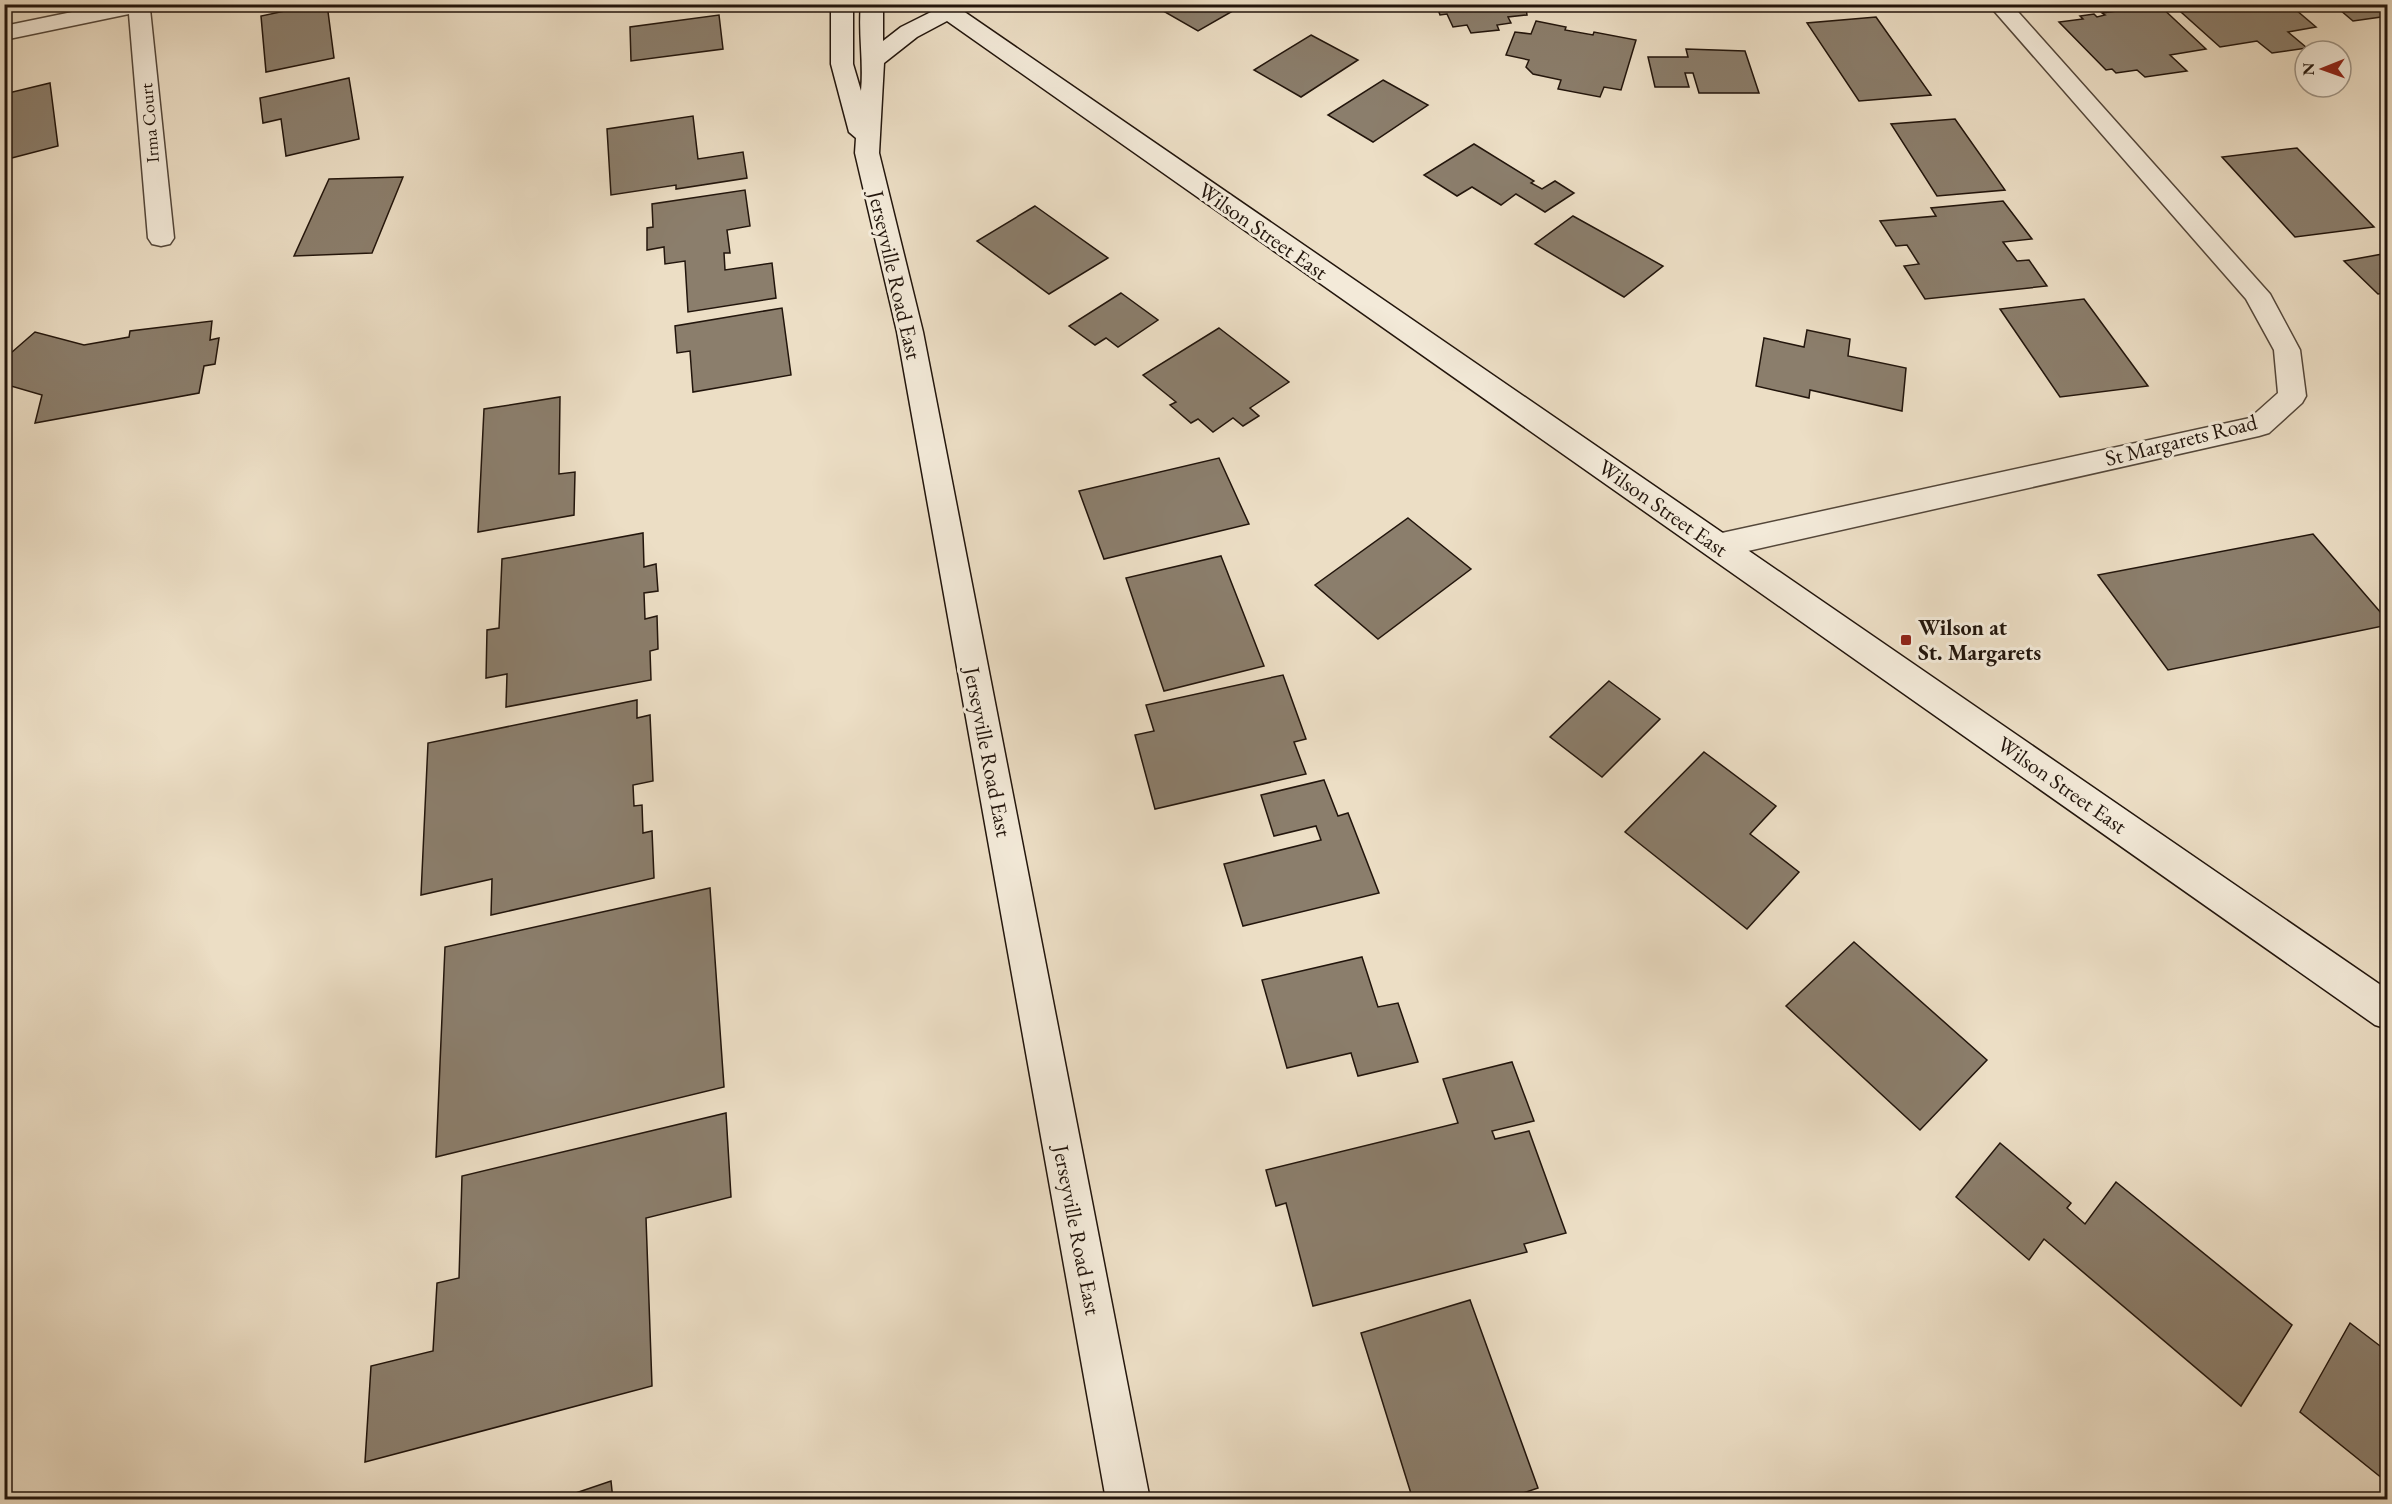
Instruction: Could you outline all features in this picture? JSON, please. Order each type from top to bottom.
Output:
[{"type":"main road","points":[[842,4],[842,64],[867,153]]},
{"type":"main road","name":"Jerseyville Road East","points":[[872,4],[870,22],[874,60],[867,153],[910,332],[1128,1500]]},
{"type":"main road","name":"St Margarets Road","points":[[1717,546],[2259,426],[2292,396],[2287,350],[2257,294],[1999,4]]},
{"type":"main road","points":[[4,33],[142,6]]},
{"type":"main road","name":"Irma Court","points":[[142,6],[161,238]]},
{"type":"main road","points":[[874,60],[895,40],[943,8]]},
{"type":"main road","name":"Wilson Street East","points":[[943,8],[2388,1012]]},
{"type":"building","points":[[327,4],[334,58],[266,72],[261,16]]},
{"type":"building","points":[[1151,4],[1245,4],[1198,31]]},
{"type":"building","points":[[1436,4],[1532,4],[1533,7],[1526,8],[1527,15],[1508,17],[1511,23],[1497,25],[1499,30],[1471,33],[1467,25],[1453,27],[1447,14],[1440,15]]},
{"type":"building","points":[[2158,4],[2206,49],[2170,55],[2187,71],[2145,77],[2137,70],[2116,73],[2112,69],[2106,70],[2059,22],[2083,19],[2080,16],[2094,14],[2097,17],[2105,15],[2102,13],[2117,11],[2110,5]]},
{"type":"building","points":[[2172,4],[2289,4],[2316,27],[2288,32],[2296,39],[2293,39],[2293,50],[2272,53],[2257,41],[2220,47]]},
{"type":"building","points":[[2333,4],[2388,4],[2388,16],[2353,21]]},
{"type":"building","points":[[719,15],[723,49],[631,61],[630,27]]},
{"type":"building","points":[[1876,17],[1931,95],[1859,101],[1807,23]]},
{"type":"building","points":[[1536,21],[1566,27],[1565,30],[1593,35],[1594,32],[1636,40],[1621,90],[1604,87],[1600,97],[1558,89],[1561,80],[1533,74],[1526,67],[1529,60],[1506,55],[1515,32],[1531,34]]},
{"type":"building","points":[[1311,35],[1358,60],[1301,97],[1254,70]]},
{"type":"building","points":[[1686,49],[1745,51],[1759,93],[1699,93],[1693,73],[1685,73],[1689,87],[1655,87],[1648,57],[1688,57]]},
{"type":"building","points":[[349,78],[359,139],[286,156],[281,119],[263,123],[260,98]]},
{"type":"building","points":[[1383,80],[1428,105],[1373,142],[1328,115]]},
{"type":"building","points":[[50,83],[58,146],[4,160],[4,94]]},
{"type":"building","points":[[693,116],[698,159],[743,152],[747,178],[676,189],[676,185],[611,195],[607,129]]},
{"type":"building","points":[[1955,119],[2005,190],[1937,196],[1891,124]]},
{"type":"building","points":[[1474,144],[1534,181],[1531,183],[1542,189],[1555,181],[1574,193],[1545,212],[1516,194],[1501,205],[1472,187],[1457,196],[1424,175]]},
{"type":"building","points":[[2297,148],[2374,227],[2295,237],[2222,157]]},
{"type":"building","points":[[403,177],[372,253],[294,256],[329,179]]},
{"type":"building","points":[[745,190],[750,226],[727,230],[730,253],[724,253],[725,270],[772,263],[776,298],[688,312],[685,261],[665,264],[664,247],[647,250],[647,228],[653,227],[652,204]]},
{"type":"building","points":[[2003,201],[2032,239],[2003,242],[2017,261],[2029,260],[2047,286],[1925,299],[1904,266],[1919,264],[1907,245],[1896,246],[1880,221],[1936,216],[1931,208]]},
{"type":"building","points":[[1035,206],[1108,258],[1049,294],[977,241]]},
{"type":"building","points":[[1573,216],[1663,266],[1624,297],[1535,244]]},
{"type":"building","points":[[2388,253],[2388,296],[2385,293],[2378,294],[2344,261]]},
{"type":"building","points":[[1121,293],[1158,320],[1118,347],[1106,338],[1095,345],[1069,326]]},
{"type":"building","points":[[2084,299],[2148,386],[2060,397],[2000,309]]},
{"type":"building","points":[[782,308],[791,375],[693,392],[690,351],[677,353],[675,326]]},
{"type":"building","points":[[212,321],[210,340],[219,338],[215,364],[204,366],[199,393],[35,423],[42,395],[4,384],[4,359],[35,332],[84,345],[129,337],[130,331]]},
{"type":"building","points":[[1219,328],[1289,382],[1250,408],[1259,416],[1243,426],[1233,418],[1213,432],[1198,419],[1191,423],[1170,405],[1176,402],[1143,375]]},
{"type":"building","points":[[1807,330],[1850,339],[1848,356],[1906,368],[1902,411],[1810,390],[1809,398],[1756,386],[1764,338],[1804,347]]},
{"type":"building","points":[[560,397],[559,474],[575,472],[574,515],[478,532],[484,409]]},
{"type":"building","points":[[1219,458],[1249,524],[1104,559],[1079,491]]},
{"type":"building","points":[[1408,518],[1471,569],[1378,639],[1315,585]]},
{"type":"building","points":[[643,533],[644,567],[656,564],[658,591],[644,593],[645,619],[657,616],[658,649],[650,651],[651,680],[506,707],[507,674],[486,678],[487,630],[499,628],[502,559]]},
{"type":"building","points":[[2313,534],[2388,621],[2388,625],[2168,670],[2098,575]]},
{"type":"building","points":[[1221,556],[1264,666],[1164,691],[1126,578]]},
{"type":"building","points":[[1283,675],[1306,739],[1294,742],[1306,774],[1155,809],[1135,735],[1154,731],[1146,705]]},
{"type":"building","points":[[1609,681],[1660,719],[1602,777],[1550,737]]},
{"type":"building","points":[[637,700],[637,718],[650,715],[653,781],[633,785],[634,806],[642,805],[643,833],[652,831],[654,878],[491,915],[492,879],[421,895],[428,743]]},
{"type":"building","points":[[1704,752],[1776,806],[1750,834],[1799,872],[1747,929],[1625,832]]},
{"type":"building","points":[[1324,780],[1338,816],[1348,813],[1379,893],[1243,926],[1224,864],[1321,840],[1316,826],[1274,836],[1261,795]]},
{"type":"building","points":[[710,888],[724,1087],[436,1157],[445,947]]},
{"type":"building","points":[[1854,942],[1987,1060],[1920,1130],[1786,1006]]},
{"type":"building","points":[[1362,957],[1378,1007],[1398,1003],[1418,1062],[1358,1076],[1351,1053],[1287,1068],[1262,980]]},
{"type":"building","points":[[1512,1062],[1534,1121],[1492,1131],[1495,1139],[1529,1131],[1566,1233],[1524,1244],[1527,1252],[1313,1306],[1286,1203],[1276,1206],[1266,1170],[1458,1123],[1443,1079]]},
{"type":"building","points":[[726,1113],[731,1197],[646,1218],[652,1386],[365,1462],[371,1366],[433,1351],[437,1283],[459,1278],[462,1176]]},
{"type":"building","points":[[2000,1143],[2071,1203],[2067,1208],[2085,1224],[2116,1182],[2292,1325],[2241,1406],[2044,1239],[2029,1260],[1956,1197]]},
{"type":"building","points":[[1470,1300],[1538,1488],[1502,1500],[1413,1500],[1361,1333]]},
{"type":"building","points":[[2350,1323],[2388,1352],[2388,1483],[2300,1412]]},
{"type":"building","points":[[611,1481],[613,1500],[555,1500]]},
{"type":"place","name":"Wilson at St. Margarets","points":[[1906,640]]}]
